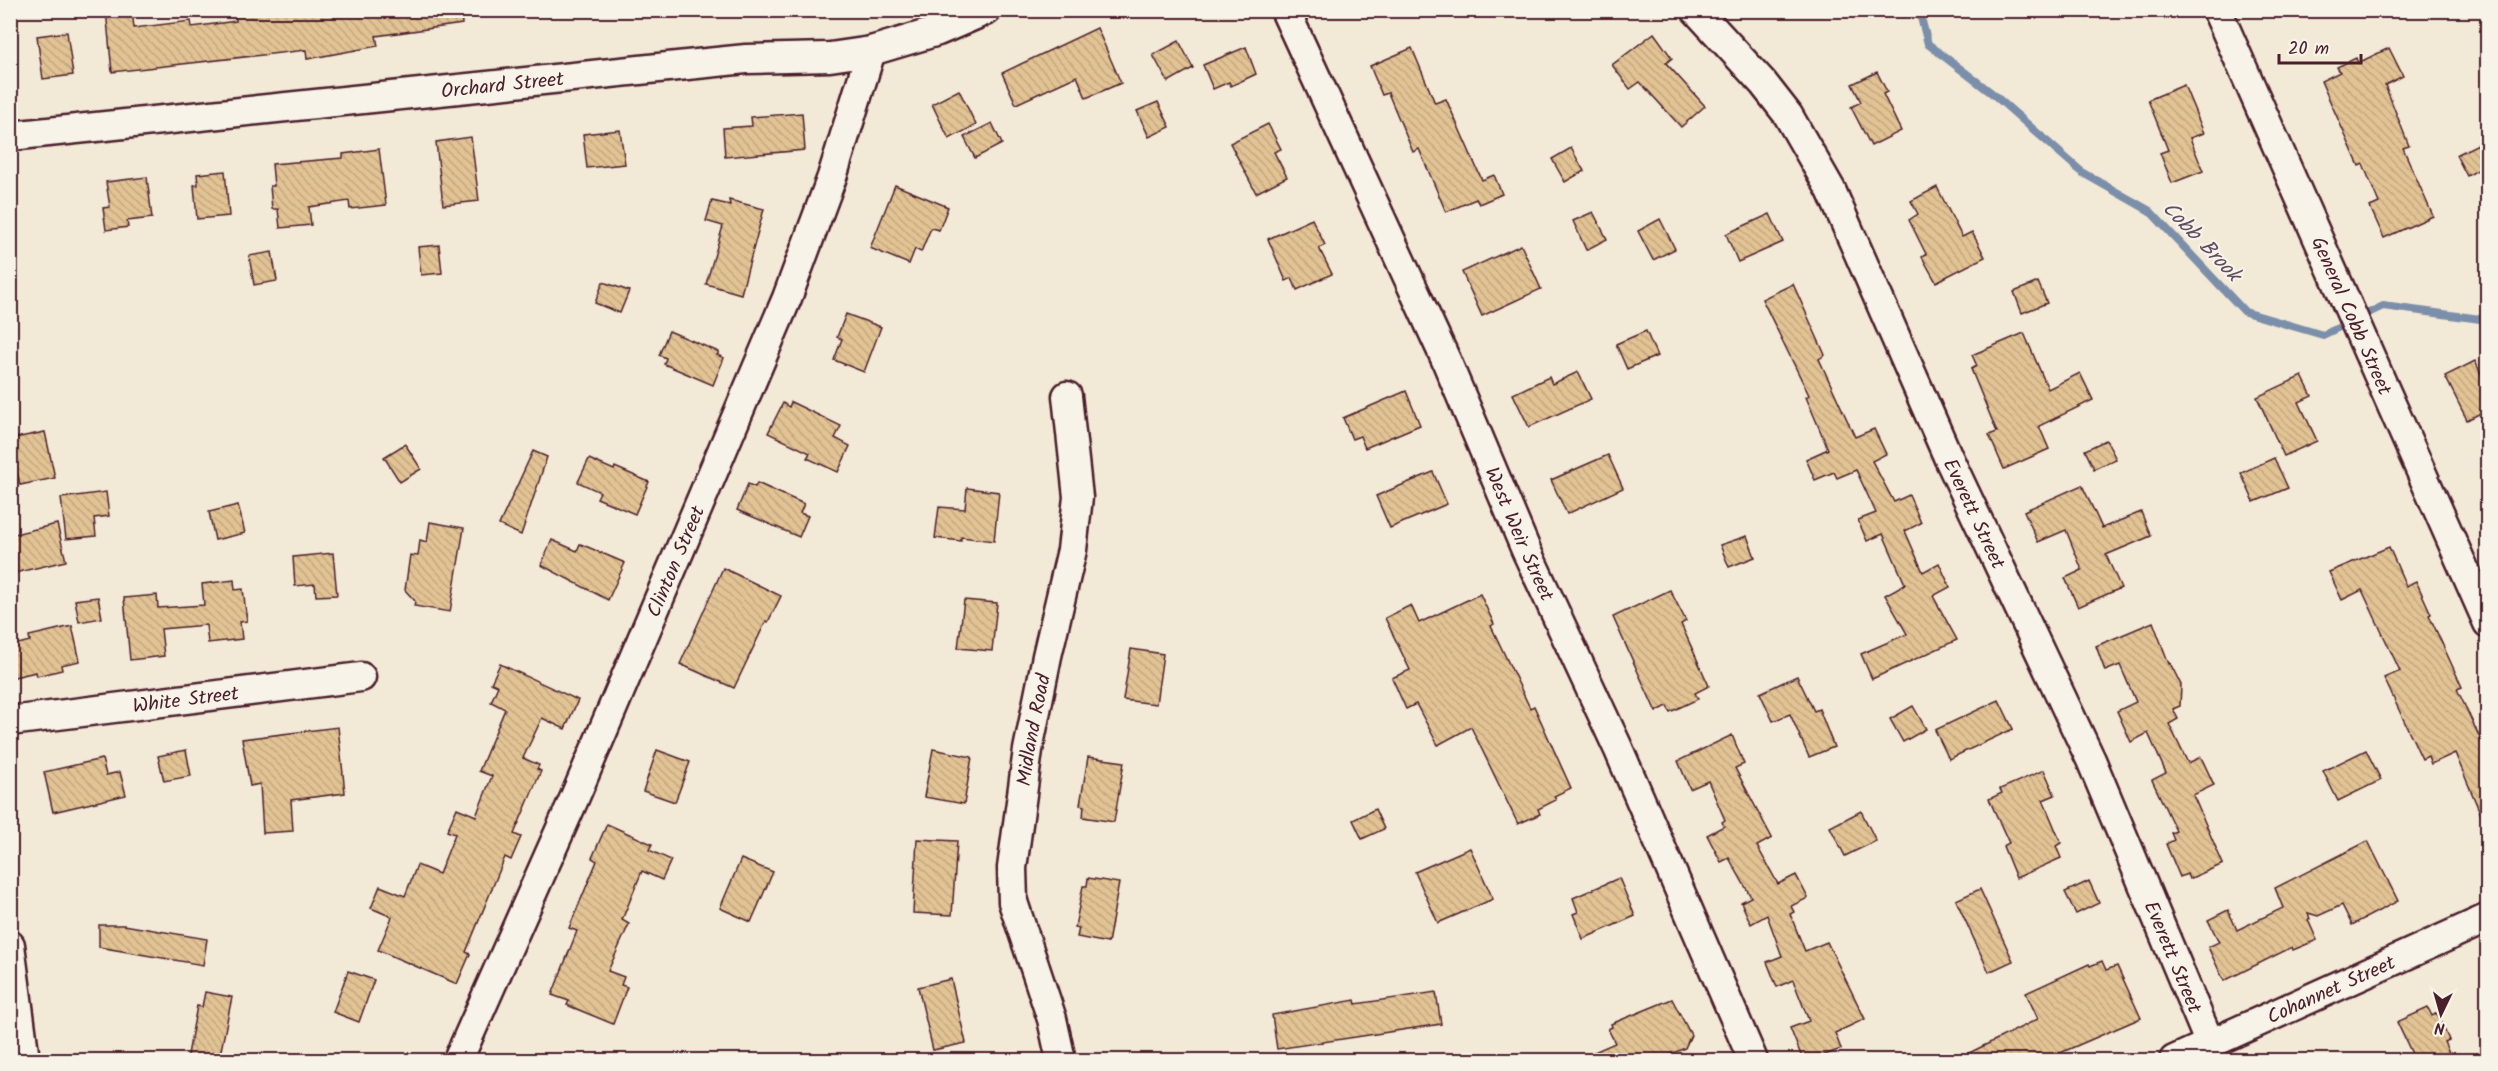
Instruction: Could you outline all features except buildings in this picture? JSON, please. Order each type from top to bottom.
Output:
[{"type":"street","name":"Orchard Street","points":[[10,136],[746,59],[830,57],[871,51],[938,31],[987,10]]},
{"type":"street","name":"West Weir Street","points":[[1285,10],[1446,360],[1526,550],[1618,748],[1753,1060]]},
{"type":"street","name":"Everett Street","points":[[1696,10],[1763,83],[1788,115],[1831,190],[1949,459],[2104,790],[2210,1044]]},
{"type":"street","name":"General Cobb Street","points":[[2217,10],[2487,623]]},
{"type":"street","name":"Clinton Street","points":[[458,1060],[570,808],[787,298],[832,177],[871,51]]},
{"type":"street","name":"Midland Road","points":[[1061,1060],[1052,1019],[1013,903],[1012,868],[1028,750],[1072,550],[1078,497],[1067,396]]},
{"type":"street","name":"White Street","points":[[10,722],[361,677]]},
{"type":"street","name":"Cohannet Street","points":[[2174,1060],[2487,918]]},
{"type":"street","points":[[10,945],[25,1060]]},
{"type":"waterway","name":"Cobb Brook","points":[[1919,10],[1928,44],[1993,94],[2083,173],[2150,211],[2245,312],[2323,335],[2383,306],[2488,320]]}]
